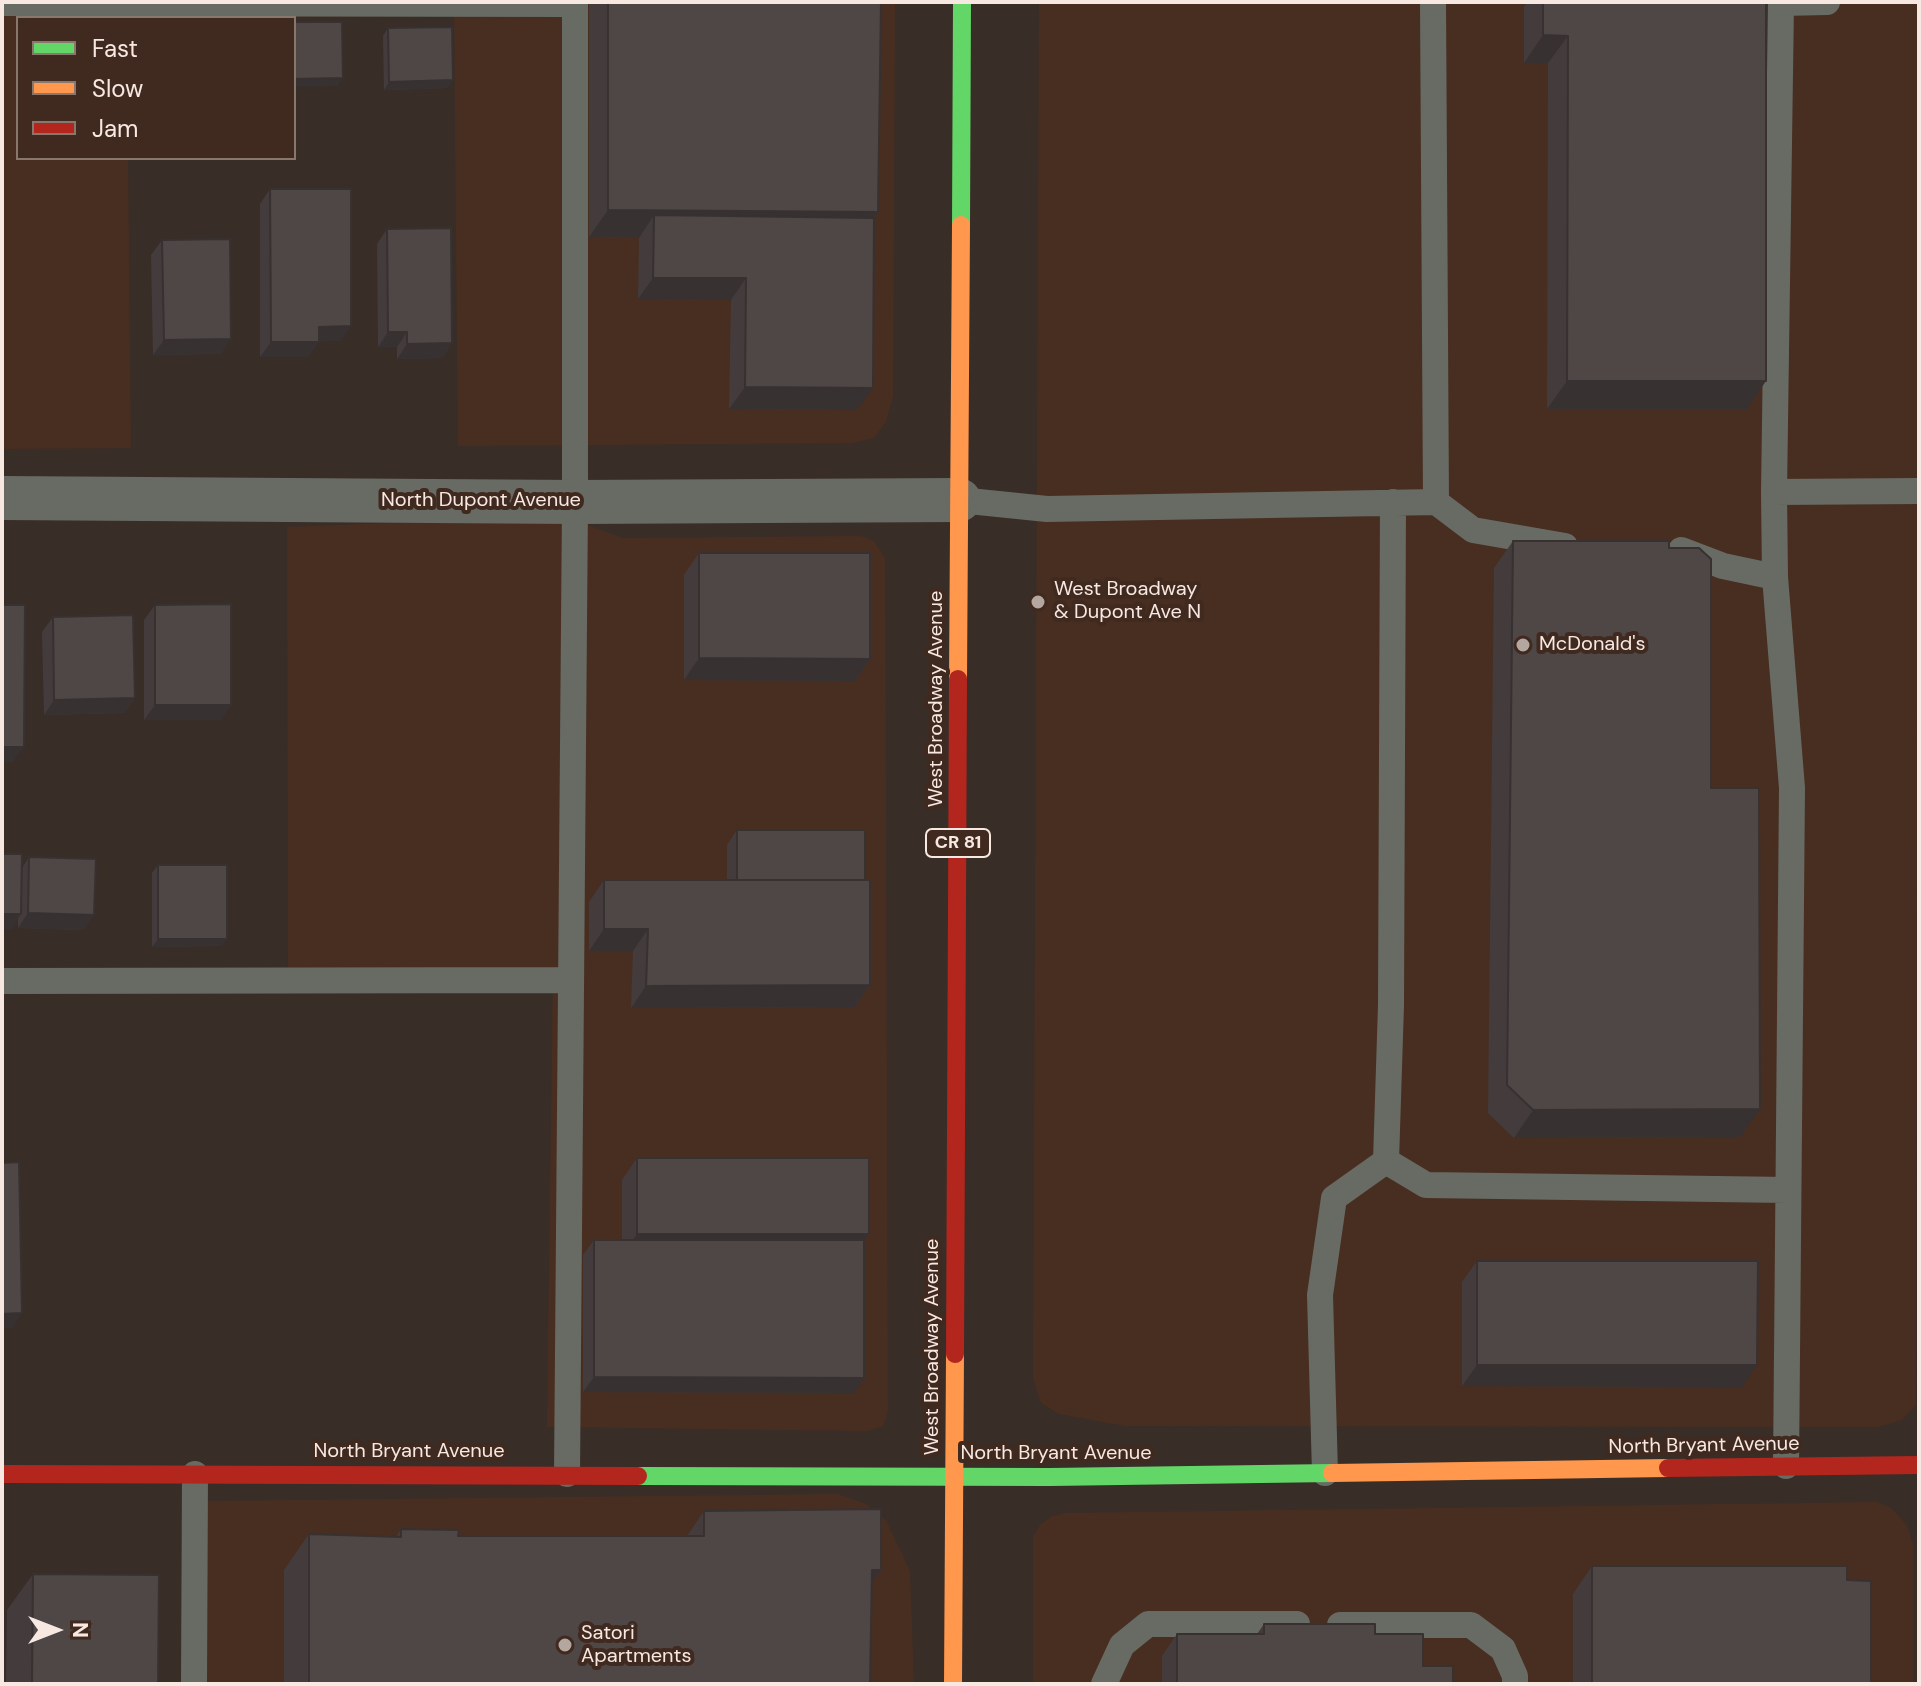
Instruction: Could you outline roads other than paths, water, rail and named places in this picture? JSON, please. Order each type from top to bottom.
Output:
[{"type":"street","name":"West Broadway Avenue","points":[[953,1684],[962,2]]},
{"type":"street","name":"North Dupont Avenue","points":[[2,498],[575,502],[959,500]]},
{"type":"street","name":"North Bryant Avenue","points":[[2,1474],[954,1477],[1919,1465]]},
{"type":"lane","points":[[1433,2],[1436,502]]},
{"type":"lane","points":[[1786,1466],[1792,788],[1775,577],[1774,492],[1781,3],[1827,2]]},
{"type":"lane","points":[[2,3],[575,3],[575,502],[567,1474]]},
{"type":"lane","points":[[1774,492],[1919,491]]},
{"type":"lane","points":[[959,500],[1047,509],[1436,502],[1473,530],[1563,546],[1592,547]]},
{"type":"lane","points":[[1386,1161],[1391,1005],[1393,502]]},
{"type":"lane","points":[[1649,548],[1678,549],[1723,566],[1775,577]]},
{"type":"lane","points":[[2,981],[570,980]]},
{"type":"lane","points":[[1386,1161],[1426,1185],[1788,1190]]},
{"type":"lane","points":[[1325,1473],[1320,1295],[1334,1198],[1386,1161]]},
{"type":"lane","points":[[194,1684],[195,1474]]},
{"type":"lane","points":[[1104,1684],[1122,1645],[1148,1624],[1471,1625],[1503,1649],[1515,1676],[1515,1684]]},
{"type":"place","name":"West Broadway & Dupont Ave N","points":[[1038,602]]},
{"type":"place","name":"McDonald's","points":[[1523,645]]},
{"type":"place","name":"Satori Apartments","points":[[565,1645]]}]
